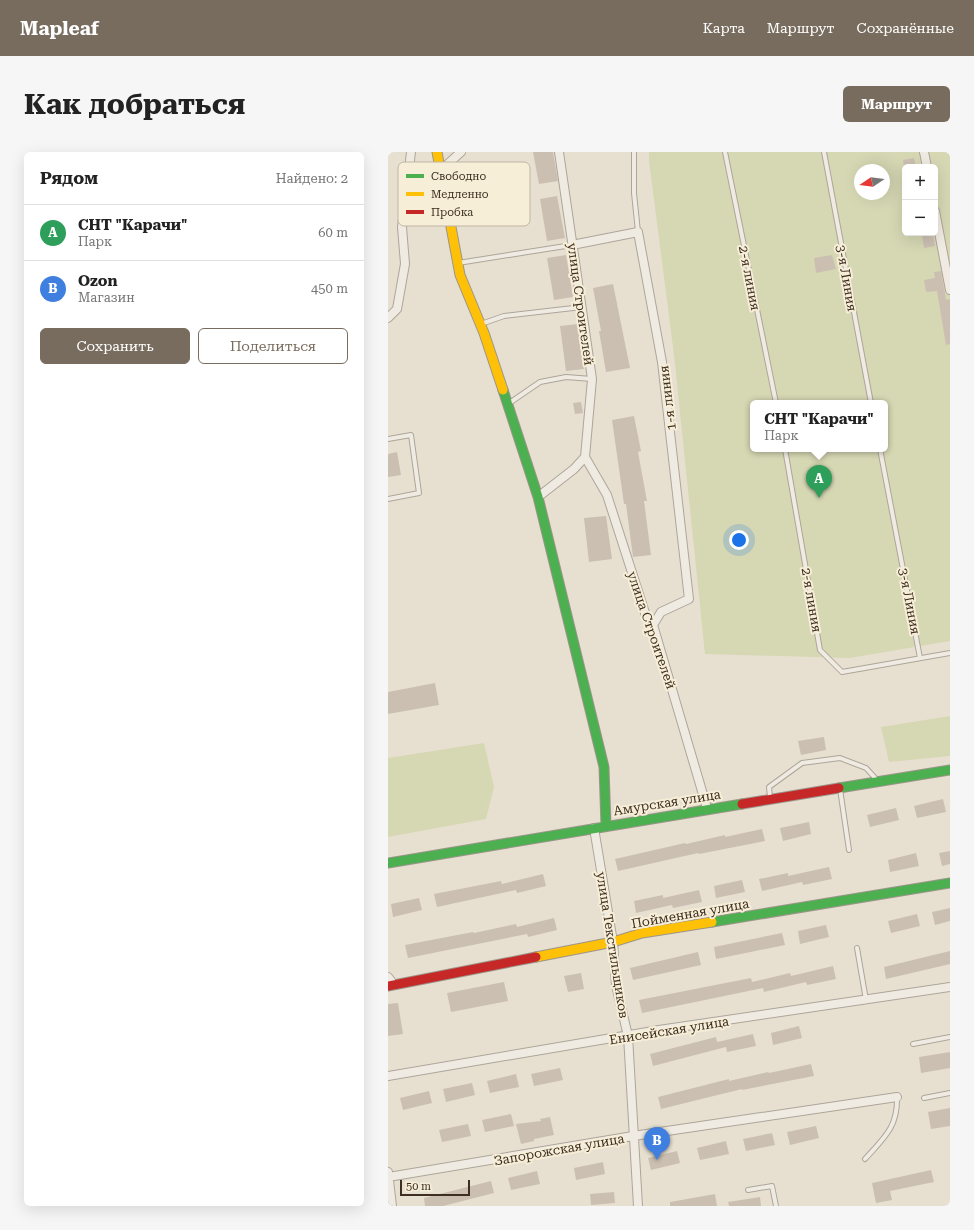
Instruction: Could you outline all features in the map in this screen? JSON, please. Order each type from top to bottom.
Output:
[{"type":"street","points":[[410,162],[411,152]]},
{"type":"street","points":[[437,152],[439,162]]},
{"type":"street","points":[[450,162],[461,152]]},
{"type":"street","name":"улица Строителей","points":[[559,152],[592,379],[585,457],[607,495],[646,616],[653,625],[707,808]]},
{"type":"street","points":[[924,152],[926,164]]},
{"type":"street","points":[[388,318],[397,309],[405,264],[402,226]]},
{"type":"street","points":[[451,226],[460,275],[480,325],[538,497],[604,767],[606,826]]},
{"type":"street","points":[[938,227],[950,290]]},
{"type":"street","points":[[572,245],[638,232]]},
{"type":"street","name":"1-я линия","points":[[638,232],[662,362],[689,599],[661,612],[653,625]]},
{"type":"street","points":[[538,497],[574,469],[585,457]]},
{"type":"street","name":"Амурская улица","points":[[388,863],[707,808],[770,800],[950,770]]},
{"type":"street","name":"улица Текстильщиков","points":[[594,828],[613,942],[616,985],[628,1036],[638,1206]]},
{"type":"street","name":"Пойменная улица","points":[[391,985],[613,942],[642,933],[950,883]]},
{"type":"street","points":[[388,977],[391,985]]},
{"type":"street","name":"Енисейская улица","points":[[388,1076],[658,1030],[950,987]]},
{"type":"street","name":"Запорожская улица","points":[[388,1175],[633,1136],[897,1097]]},
{"type":"street","points":[[388,1175],[392,1206]]},
{"type":"lane","name":"1-я линия","points":[[634,152],[634,193],[638,232]]},
{"type":"lane","name":"2-я линия","points":[[725,152],[775,400]]},
{"type":"lane","name":"3-я Линия","points":[[824,152],[870,400]]},
{"type":"lane","points":[[458,263],[572,245]]},
{"type":"lane","points":[[480,325],[504,316],[582,306]]},
{"type":"lane","points":[[507,405],[540,382],[566,377],[592,379]]},
{"type":"lane","points":[[388,439],[411,435],[419,493],[388,499]]},
{"type":"lane","name":"2-я линия","points":[[786,452],[820,650],[842,672],[920,658]]},
{"type":"lane","name":"3-я Линия","points":[[881,452],[920,658]]},
{"type":"lane","points":[[920,658],[950,654]]},
{"type":"lane","points":[[770,800],[770,787],[802,763],[840,758],[866,768],[878,781]]},
{"type":"lane","points":[[840,788],[849,850]]},
{"type":"lane","points":[[857,948],[866,1000]]},
{"type":"lane","points":[[913,1044],[950,1037]]},
{"type":"lane","points":[[924,1098],[950,1093]]},
{"type":"lane","points":[[865,1159],[890,1131],[898,1112],[897,1097]]},
{"type":"lane","points":[[748,1190],[772,1186],[776,1206]]},
{"type":"green space","points":[[649,152],[950,152],[950,641],[850,658],[705,654],[674,355]]},
{"type":"green space","points":[[950,716],[950,756],[889,762],[881,727]]},
{"type":"green space","points":[[484,743],[494,787],[486,819],[388,837],[388,758]]},
{"type":"building","points":[[533,152],[553,152],[558,181],[539,184]]},
{"type":"building","points":[[914,158],[915,164],[904,164],[903,160]]},
{"type":"building","points":[[557,196],[565,238],[547,241],[540,199]]},
{"type":"building","points":[[922,236],[933,236],[935,246],[924,248]]},
{"type":"building","points":[[566,255],[573,297],[554,300],[547,258]]},
{"type":"building","points":[[832,255],[836,269],[816,273],[814,258]]},
{"type":"building","points":[[941,271],[946,300],[950,299],[950,344],[946,345],[937,291],[926,292],[924,280],[935,278],[934,272]]},
{"type":"building","points":[[613,284],[630,368],[606,372],[599,331],[601,331],[593,288]]},
{"type":"building","points":[[578,324],[584,369],[566,371],[560,326]]},
{"type":"building","points":[[581,402],[583,413],[575,414],[573,403]]},
{"type":"building","points":[[634,416],[641,451],[638,452],[647,501],[644,501],[651,555],[633,557],[612,420]]},
{"type":"building","points":[[397,452],[401,475],[388,477],[388,454]]},
{"type":"building","points":[[606,516],[612,559],[589,562],[584,518]]},
{"type":"building","points":[[435,683],[439,705],[388,714],[388,692]]},
{"type":"building","points":[[824,737],[826,750],[801,755],[798,741]]},
{"type":"building","points":[[943,799],[946,812],[917,818],[914,806]]},
{"type":"building","points":[[896,808],[899,820],[870,827],[867,815]]},
{"type":"building","points":[[809,822],[811,834],[783,841],[780,828]]},
{"type":"building","points":[[762,829],[765,841],[698,853],[618,871],[615,859],[685,843],[725,835],[725,837]]},
{"type":"building","points":[[950,851],[950,864],[942,866],[939,853]]},
{"type":"building","points":[[916,853],[919,866],[890,872],[888,860]]},
{"type":"building","points":[[829,867],[832,879],[803,885],[802,882],[762,891],[759,879],[788,873],[788,876]]},
{"type":"building","points":[[543,874],[546,886],[517,893],[516,890],[437,907],[434,894],[501,881],[502,884]]},
{"type":"building","points":[[742,880],[745,892],[716,898],[714,886]]},
{"type":"building","points":[[699,890],[702,902],[673,908],[672,905],[636,913],[634,901],[663,895],[663,898]]},
{"type":"building","points":[[419,898],[422,910],[393,917],[391,904]]},
{"type":"building","points":[[950,908],[950,921],[935,925],[932,912]]},
{"type":"building","points":[[917,914],[920,926],[891,933],[888,921]]},
{"type":"building","points":[[554,918],[557,930],[528,937],[527,934],[408,958],[405,945],[516,924],[517,927]]},
{"type":"building","points":[[826,925],[829,937],[800,944],[798,931]]},
{"type":"building","points":[[782,933],[785,945],[716,959],[714,947]]},
{"type":"building","points":[[950,951],[950,964],[886,979],[884,967]]},
{"type":"building","points":[[698,952],[701,965],[633,980],[630,968]]},
{"type":"building","points":[[833,966],[836,979],[807,985],[806,982],[764,992],[763,988],[642,1013],[639,1000],[751,978],[752,982],[790,973],[791,976]]},
{"type":"building","points":[[581,973],[584,989],[568,992],[564,976]]},
{"type":"building","points":[[504,982],[508,1001],[451,1012],[447,993]]},
{"type":"building","points":[[398,1003],[403,1034],[388,1036],[388,1004]]},
{"type":"building","points":[[799,1026],[802,1038],[773,1045],[771,1033]]},
{"type":"building","points":[[753,1034],[756,1046],[727,1052],[726,1047],[653,1066],[650,1054],[716,1037],[717,1042]]},
{"type":"building","points":[[950,1052],[950,1068],[921,1073],[919,1057]]},
{"type":"building","points":[[811,1064],[814,1076],[742,1089],[661,1109],[658,1097],[729,1079],[729,1081]]},
{"type":"building","points":[[560,1068],[563,1080],[534,1086],[531,1074]]},
{"type":"building","points":[[516,1074],[519,1087],[490,1093],[487,1081]]},
{"type":"building","points":[[472,1083],[475,1095],[446,1102],[443,1089]]},
{"type":"building","points":[[429,1091],[432,1103],[403,1110],[400,1098]]},
{"type":"building","points":[[950,1108],[950,1126],[931,1129],[928,1112]]},
{"type":"building","points":[[511,1114],[514,1126],[485,1132],[482,1120]]},
{"type":"building","points":[[550,1117],[554,1135],[534,1139],[534,1141],[521,1144],[516,1124],[541,1121],[540,1119]]},
{"type":"building","points":[[468,1124],[471,1136],[442,1142],[439,1130]]},
{"type":"building","points":[[816,1126],[819,1138],[790,1145],[787,1132]]},
{"type":"building","points":[[772,1133],[775,1145],[746,1151],[743,1139]]},
{"type":"building","points":[[726,1141],[729,1154],[700,1160],[697,1148]]},
{"type":"building","points":[[677,1151],[680,1163],[651,1170],[648,1158]]},
{"type":"building","points":[[603,1162],[605,1174],[576,1180],[574,1168]]},
{"type":"building","points":[[931,1170],[934,1182],[890,1191],[892,1200],[876,1203],[872,1183]]},
{"type":"building","points":[[537,1171],[540,1184],[511,1190],[508,1178]]},
{"type":"building","points":[[491,1181],[494,1193],[443,1206],[425,1206],[424,1198]]},
{"type":"building","points":[[614,1192],[615,1203],[591,1205],[590,1194]]},
{"type":"building","points":[[715,1194],[717,1206],[670,1206],[670,1202]]},
{"type":"building","points":[[760,1197],[761,1206],[729,1206],[728,1202]]},
{"type":"traffic: fast","points":[[503,390],[538,497],[604,767],[606,826]]},
{"type":"traffic: fast","points":[[839,788],[950,770]]},
{"type":"traffic: fast","points":[[388,863],[742,804]]},
{"type":"traffic: fast","points":[[712,922],[950,883]]},
{"type":"traffic: slow","points":[[437,152],[439,162]]},
{"type":"traffic: slow","points":[[451,226],[460,275],[484,333],[503,390]]},
{"type":"traffic: slow","points":[[536,957],[613,942],[642,933],[712,922]]},
{"type":"traffic: jam","points":[[742,804],[839,788]]},
{"type":"traffic: jam","points":[[388,986],[536,957]]},
{"type":"place","name":"СНТ \"Карачи\"","points":[[819,498]]},
{"type":"place","name":"Ozon","points":[[657,1160]]}]
